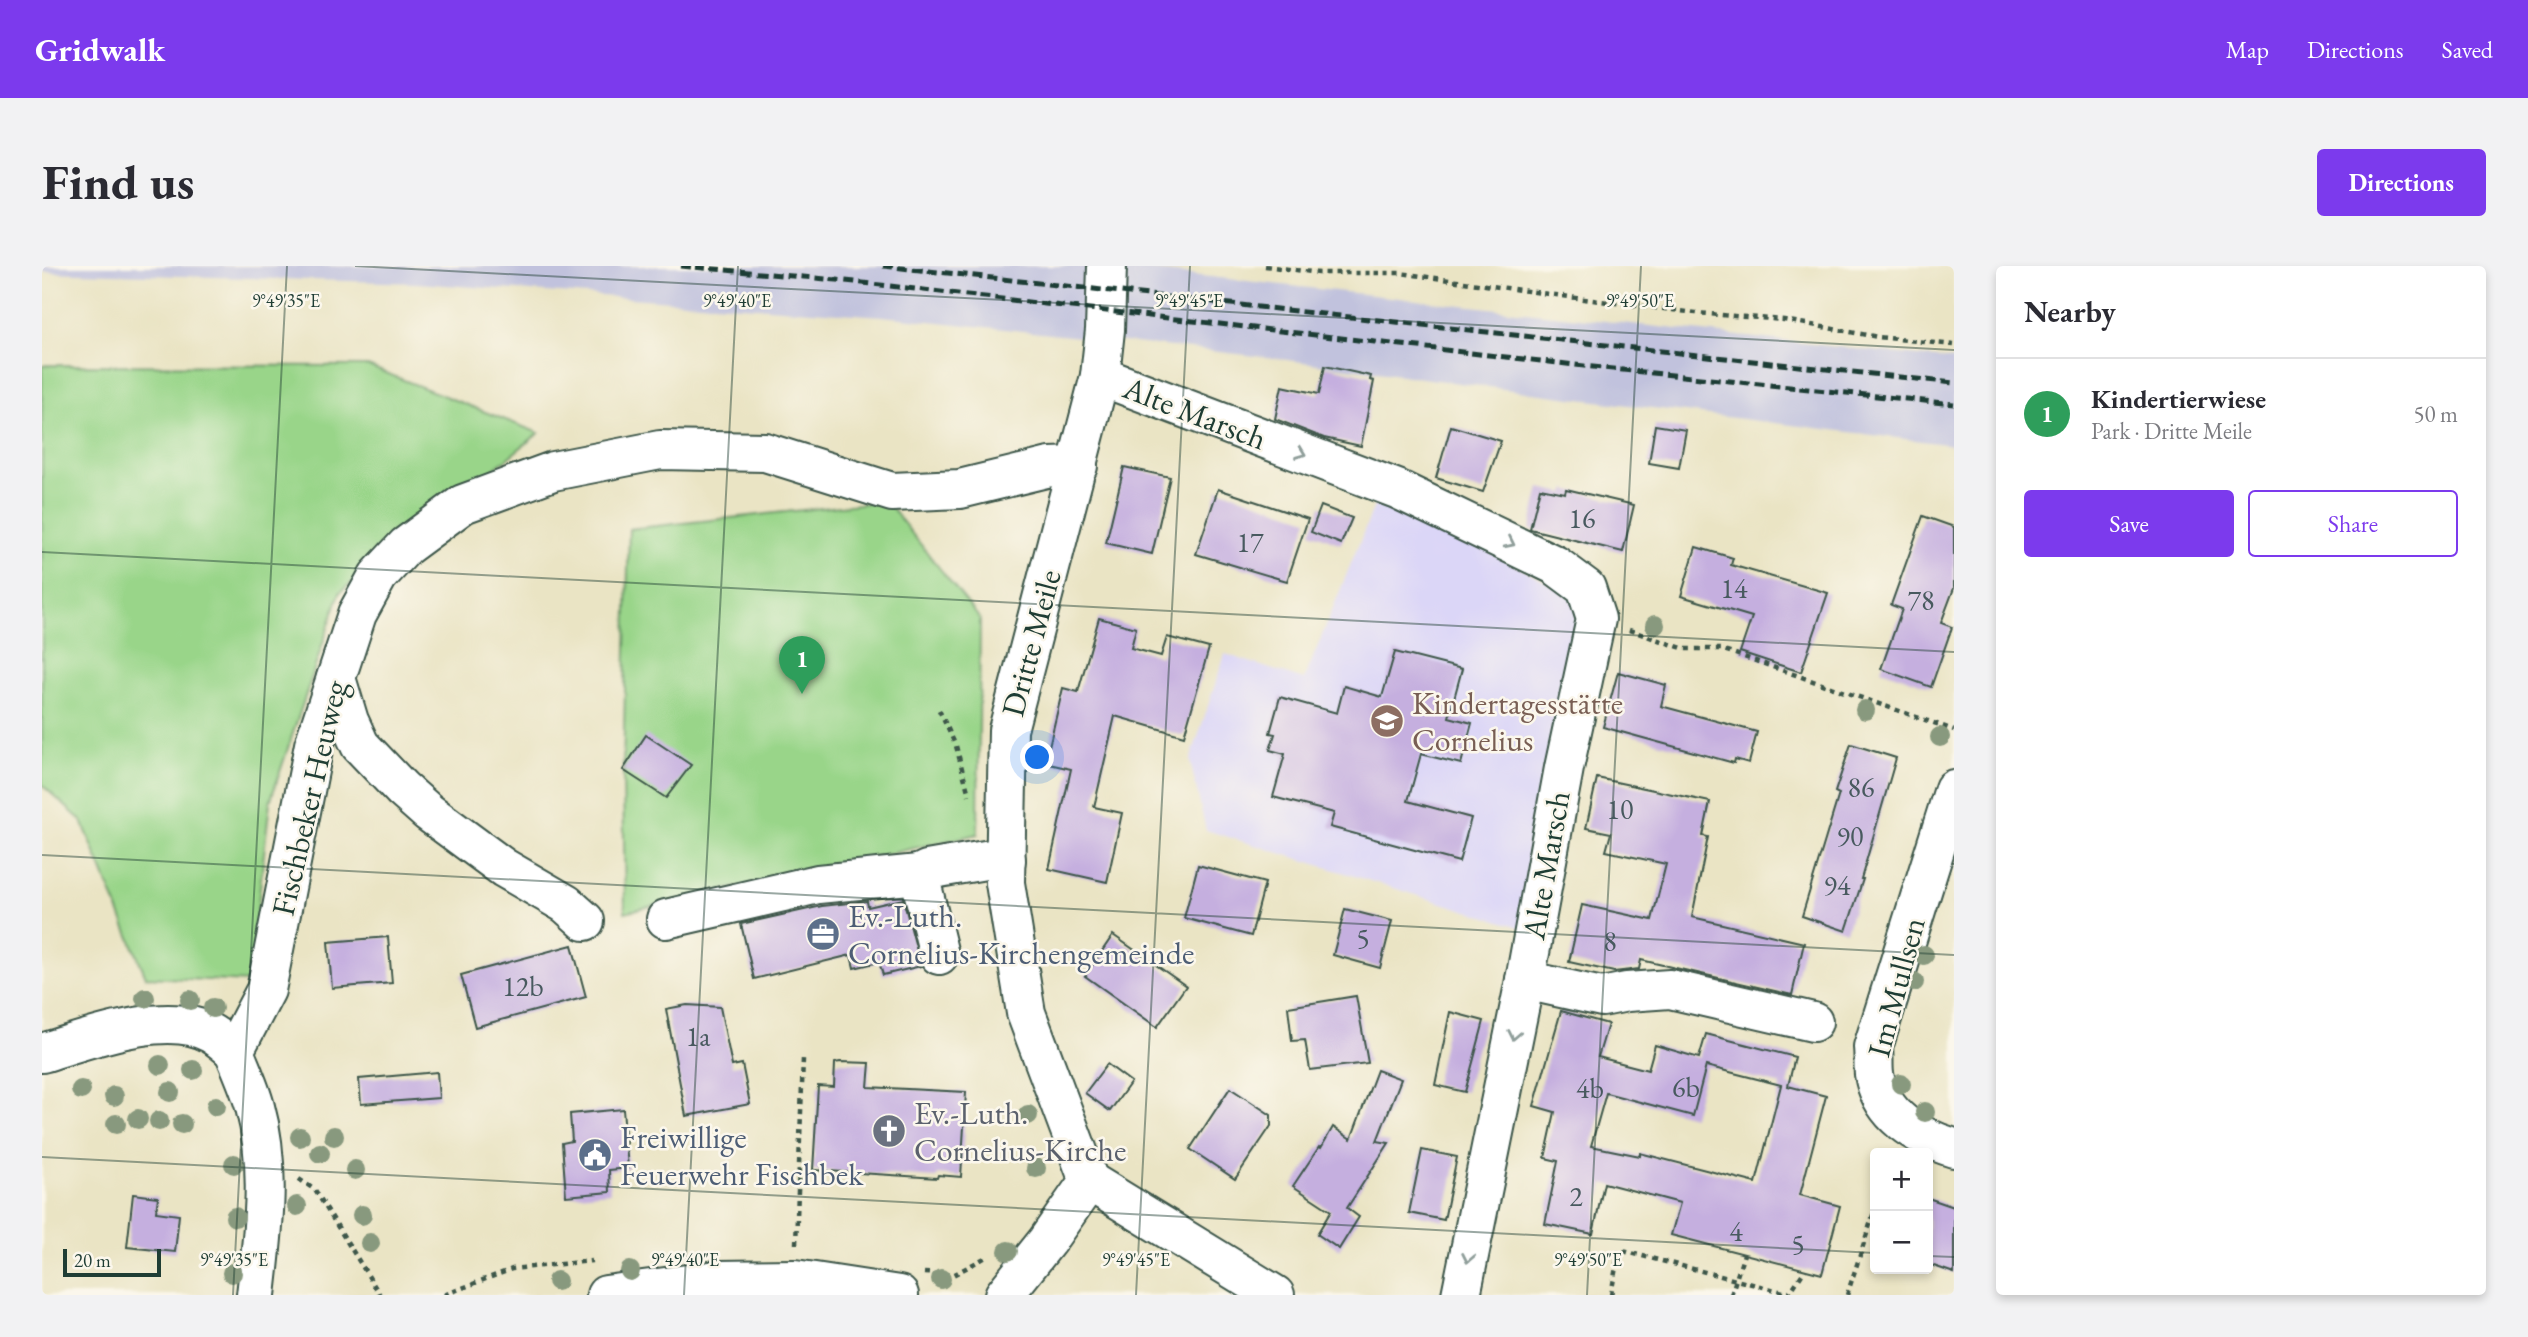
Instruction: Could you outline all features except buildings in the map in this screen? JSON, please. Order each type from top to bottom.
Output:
[{"type":"street","name":"Dritte Meile","points":[[1089,1181],[1026,1013],[1005,883],[1008,730],[1100,376],[1107,266]]},
{"type":"street","name":"Alte Marsch","points":[[1100,376],[1396,489],[1555,565],[1586,587],[1596,619],[1563,768],[1525,980],[1461,1295]]},
{"type":"street","name":"Fischbeker Heuweg","points":[[234,1051],[266,990],[314,745],[357,614],[378,576],[406,546],[463,504],[553,471],[660,450],[765,452],[892,492],[960,489],[1050,467],[1078,466]]},
{"type":"street","points":[[336,678],[349,722],[360,745],[402,789],[428,812],[504,868],[551,895],[585,921]]},
{"type":"street","name":"Im Mullsen","points":[[1954,789],[1874,1047],[1874,1076],[1889,1109],[1907,1128],[1931,1141],[1954,1148]]},
{"type":"street","points":[[666,919],[818,884],[919,874],[927,870],[991,859],[1006,860]]},
{"type":"street","points":[[919,874],[939,956]]},
{"type":"street","points":[[1525,980],[1602,997],[1670,989],[1813,1023]]},
{"type":"street","points":[[42,1053],[121,1030],[173,1023],[211,1033],[234,1051],[255,1107],[264,1155],[265,1220],[256,1295]]},
{"type":"street","points":[[1004,1295],[1047,1241],[1089,1181],[1275,1295]]},
{"type":"street","points":[[606,1295],[717,1280],[795,1279],[899,1295]]},
{"type":"path","points":[[1265,266],[1319,273],[1400,273],[1608,302],[1784,320],[1878,337],[1954,345]]},
{"type":"path","points":[[1596,619],[1685,649],[1721,649],[1954,730]]},
{"type":"path","points":[[795,1279],[803,1059]]},
{"type":"path","points":[[264,1155],[315,1190],[380,1295]]},
{"type":"path","points":[[1847,1295],[1874,1211]]},
{"type":"path","points":[[1611,1295],[1619,1250],[1788,1294],[1805,1270]]},
{"type":"path","points":[[1731,1295],[1744,1254]]},
{"type":"shaded area","points":[[42,266],[1113,266],[1954,360],[1954,445],[1265,357],[882,316],[417,283],[42,272]]},
{"type":"shaded area","name":"Kindertagesstätte Cornelius","points":[[1379,494],[1586,602],[1526,929],[1206,830],[1190,761],[1225,654],[1304,680]]},
{"type":"green space","points":[[42,365],[368,366],[539,433],[340,592],[270,802],[249,982],[146,977],[82,821],[42,785]]},
{"type":"green space","points":[[886,501],[980,619],[978,834],[625,912],[623,770],[629,529]]},
{"type":"railway","points":[[681,266],[837,280],[1584,366],[1954,404]]},
{"type":"railway","points":[[883,266],[1954,383]]},
{"type":"place","name":"Kindertierwiese","points":[[802,694]]},
{"type":"place","name":"Kindertagesstätte Cornelius","points":[[1387,721]]},
{"type":"place","name":"Ev.-Luth. Cornelius-Kirchengemeinde","points":[[823,934]]},
{"type":"place","name":"Ev.-Luth. Cornelius-Kirche","points":[[889,1131]]},
{"type":"place","name":"Freiwillige Feuerwehr Fischbek","points":[[595,1155]]}]
